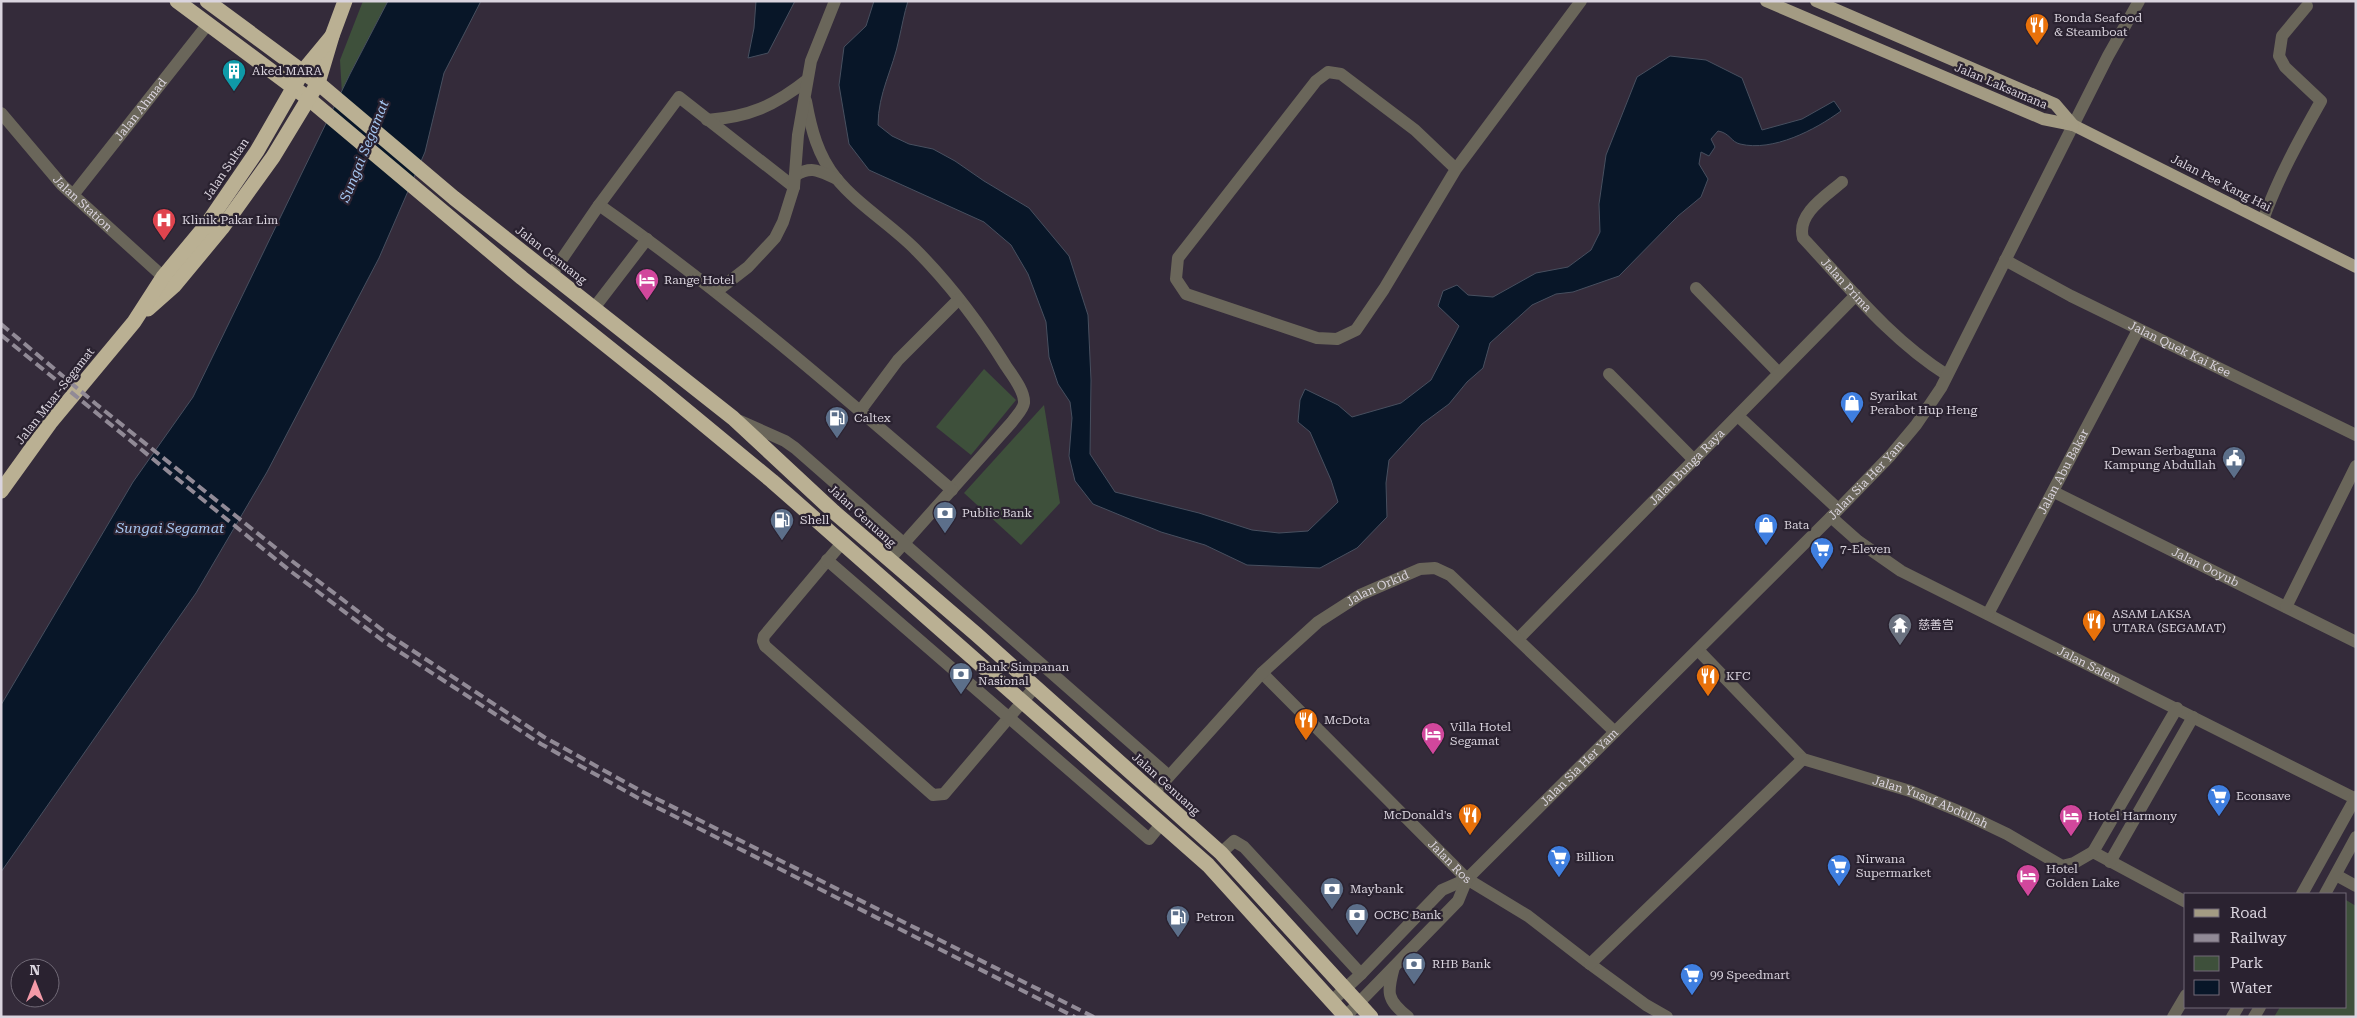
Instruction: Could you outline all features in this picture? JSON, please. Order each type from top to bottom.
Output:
[{"type":"highway","points":[[177,1],[309,99],[522,278],[696,417],[842,543],[1208,865],[1346,1016]]},
{"type":"highway","name":"Jalan Genuang","points":[[207,1],[303,71],[454,198],[733,418],[889,560],[1035,686],[1221,853],[1371,1017]]},
{"type":"highway","name":"Jalan Sultan","points":[[134,322],[168,282],[222,228],[273,157],[318,83],[345,1]]},
{"type":"highway","name":"Jalan Sultan","points":[[168,282],[257,151],[303,71],[332,36]]},
{"type":"highway","name":"Jalan Muar-Segamat","points":[[1,491],[50,423],[134,322]]},
{"type":"highway","points":[[657,386],[664,371],[659,359]]},
{"type":"highway","points":[[696,417],[692,408],[692,404],[696,399],[711,400]]},
{"type":"main road","name":"Jalan Laksamana","points":[[1766,1],[2043,119],[2073,124]]},
{"type":"main road","name":"Jalan Laksamana","points":[[1816,1],[2055,104],[2073,124]]},
{"type":"main road","name":"Jalan Pee Kang Hai","points":[[2073,124],[2356,266]]},
{"type":"street","points":[[717,292],[748,267],[775,238],[790,203],[795,181],[798,135],[806,101],[807,80],[812,61],[835,1]]},
{"type":"street","points":[[1456,169],[1415,130],[1341,74],[1328,72],[1316,80],[1178,258],[1176,279],[1186,294],[1317,338],[1337,339],[1356,330],[1384,289],[1456,169],[1581,1]]},
{"type":"street","name":"Jalan Sia Her Yam","points":[[1332,1001],[1361,974],[1442,890],[1467,879],[1834,513],[1890,456],[1916,426],[1930,406],[1947,375],[2073,124],[2139,1]]},
{"type":"street","points":[[2263,220],[2272,194],[2288,159],[2321,101],[2285,67],[2279,56],[2282,36],[2307,6]]},
{"type":"street","name":"Jalan Ahmad","points":[[73,195],[208,24]]},
{"type":"street","points":[[707,120],[731,118],[758,111],[786,97],[807,80]]},
{"type":"street","points":[[551,274],[599,205],[679,97],[707,120],[795,181]]},
{"type":"street","points":[[806,101],[810,126],[826,164],[837,179],[916,250],[959,299],[1022,392],[1024,402],[1012,422],[889,560]]},
{"type":"street","name":"Jalan Station","points":[[1,113],[62,185],[168,282]]},
{"type":"street","points":[[795,181],[806,169],[837,179]]},
{"type":"street","name":"Jalan Prima","points":[[1842,182],[1809,212],[1803,222],[1801,232],[1803,238],[1887,329],[1920,358],[1947,375]]},
{"type":"street","points":[[599,205],[648,239],[717,292],[952,490]]},
{"type":"street","points":[[594,308],[648,239]]},
{"type":"street","name":"Jalan Quek Kai Kee","points":[[2005,260],[2138,330],[2356,436]]},
{"type":"street","points":[[1696,288],[1779,373]]},
{"type":"street","name":"Jalan Bunga Raya","points":[[1518,639],[1856,295]]},
{"type":"street","points":[[860,411],[898,360],[959,299]]},
{"type":"street","name":"Jalan Abu Bakar","points":[[1988,614],[2138,330]]},
{"type":"street","points":[[1609,374],[1693,459]]},
{"type":"street","name":"Jalan Salem","points":[[1738,416],[1834,513],[1858,541],[1901,571],[2356,798]]},
{"type":"street","points":[[733,418],[785,441],[795,448],[1169,776]]},
{"type":"street","points":[[2286,607],[2356,466]]},
{"type":"street","name":"Jalan Ooyub","points":[[2054,492],[2356,642]]},
{"type":"street","points":[[842,543],[764,636],[763,641],[765,646],[933,795],[944,794],[1035,686]]},
{"type":"street","points":[[827,560],[1149,839],[1162,823]]},
{"type":"street","name":"Jalan Orkid","points":[[1154,793],[1262,673],[1318,622],[1360,595],[1420,569],[1436,568],[1450,575],[1615,732]]},
{"type":"street","name":"Jalan Yusuf Abdullah","points":[[1698,650],[1803,759],[1910,791],[2007,834],[2062,866],[2074,863],[2093,852]]},
{"type":"street","name":"Jalan Ros","points":[[1262,673],[1467,879],[1528,916],[1646,1005],[1667,1017]]},
{"type":"street","points":[[2177,708],[2093,852],[2184,901]]},
{"type":"street","points":[[2110,862],[2193,717]]},
{"type":"street","points":[[1590,964],[1803,759]]},
{"type":"street","points":[[2303,893],[2356,798]]},
{"type":"street","points":[[2326,893],[2356,837]]},
{"type":"street","points":[[1221,853],[1234,841],[1244,847],[1361,974]]},
{"type":"street","points":[[2336,876],[2356,886]]},
{"type":"street","name":"Jalan Sia Her Yam","points":[[1346,1016],[1458,901],[1467,879]]},
{"type":"street","points":[[1395,965],[1389,987],[1390,999],[1396,1008],[1408,1017]]},
{"type":"street","points":[[2172,1017],[2184,998]]},
{"type":"green space","points":[[363,1],[388,1],[350,74],[342,94],[340,60]]},
{"type":"green space","points":[[984,369],[1016,400],[971,455],[936,427]]},
{"type":"green space","points":[[1044,405],[1060,503],[1021,545],[964,493]]},
{"type":"green space","points":[[2347,901],[2356,906],[2356,1017],[2274,1017],[2279,1008],[2347,1008]]},
{"type":"water","name":"Sungai Segamat","points":[[388,1],[481,1],[444,73],[425,152],[379,258],[267,472],[196,593],[1,872],[1,705],[133,482],[193,397],[350,74]]},
{"type":"water","points":[[756,1],[795,1],[768,53],[748,58],[754,28]]},
{"type":"water","points":[[874,1],[908,1],[896,50],[880,102],[878,125],[892,136],[909,144],[933,149],[955,161],[1029,208],[1069,256],[1088,315],[1091,380],[1090,454],[1115,492],[1199,513],[1252,530],[1279,533],[1308,531],[1338,502],[1331,480],[1310,432],[1298,422],[1300,400],[1305,389],[1338,405],[1352,417],[1401,403],[1431,380],[1459,326],[1438,306],[1443,291],[1457,285],[1468,295],[1493,297],[1536,273],[1568,267],[1591,250],[1600,232],[1599,204],[1606,155],[1637,77],[1670,56],[1706,60],[1742,78],[1762,130],[1802,119],[1834,101],[1841,111],[1793,138],[1766,145],[1740,144],[1718,131],[1711,139],[1715,147],[1709,156],[1701,152],[1699,164],[1708,179],[1701,197],[1678,216],[1619,276],[1573,292],[1556,294],[1532,305],[1490,343],[1483,368],[1467,382],[1449,404],[1422,424],[1389,460],[1386,483],[1387,517],[1357,548],[1320,568],[1247,565],[1205,545],[1161,532],[1093,504],[1075,481],[1069,456],[1072,418],[1070,402],[1058,384],[1049,357],[1046,322],[1028,274],[1011,245],[984,222],[869,170],[849,144],[839,85],[844,47],[866,26]]},
{"type":"railway","points":[[1,324],[96,404],[292,561],[389,635],[544,737],[641,791],[1094,1017]]},
{"type":"railway","points":[[1,335],[289,570],[386,643],[541,744],[638,798],[1075,1017]]},
{"type":"place","name":"Bonda Seafood & Steamboat","points":[[2037,46]]},
{"type":"place","name":"Aked MARA","points":[[234,92]]},
{"type":"place","name":"Klinik Pakar Lim","points":[[164,241]]},
{"type":"place","name":"Range Hotel","points":[[647,301]]},
{"type":"place","name":"Syarikat Perabot Hup Heng","points":[[1852,424]]},
{"type":"place","name":"Caltex","points":[[837,439]]},
{"type":"place","name":"Dewan Serbaguna Kampung Abdullah","points":[[2234,479]]},
{"type":"place","name":"Public Bank","points":[[945,534]]},
{"type":"place","name":"Shell","points":[[782,541]]},
{"type":"place","name":"Bata","points":[[1766,546]]},
{"type":"place","name":"7-Eleven","points":[[1822,570]]},
{"type":"place","name":"ASAM LAKSA UTARA (SEGAMAT)","points":[[2094,642]]},
{"type":"place","name":"慈善宫","points":[[1900,646]]},
{"type":"place","name":"Bank Simpanan Nasional","points":[[961,695]]},
{"type":"place","name":"KFC","points":[[1708,697]]},
{"type":"place","name":"McDota","points":[[1306,741]]},
{"type":"place","name":"Villa Hotel Segamat","points":[[1433,755]]},
{"type":"place","name":"Econsave","points":[[2219,817]]},
{"type":"place","name":"McDonald's","points":[[1470,836]]},
{"type":"place","name":"Hotel Harmony","points":[[2071,837]]},
{"type":"place","name":"Billion","points":[[1559,878]]},
{"type":"place","name":"Nirwana Supermarket","points":[[1839,887]]},
{"type":"place","name":"Hotel Golden Lake","points":[[2028,897]]},
{"type":"place","name":"Maybank","points":[[1332,910]]},
{"type":"place","name":"OCBC Bank","points":[[1357,936]]},
{"type":"place","name":"Petron","points":[[1178,938]]},
{"type":"place","name":"RHB Bank","points":[[1414,985]]},
{"type":"place","name":"99 Speedmart","points":[[1692,996]]}]
